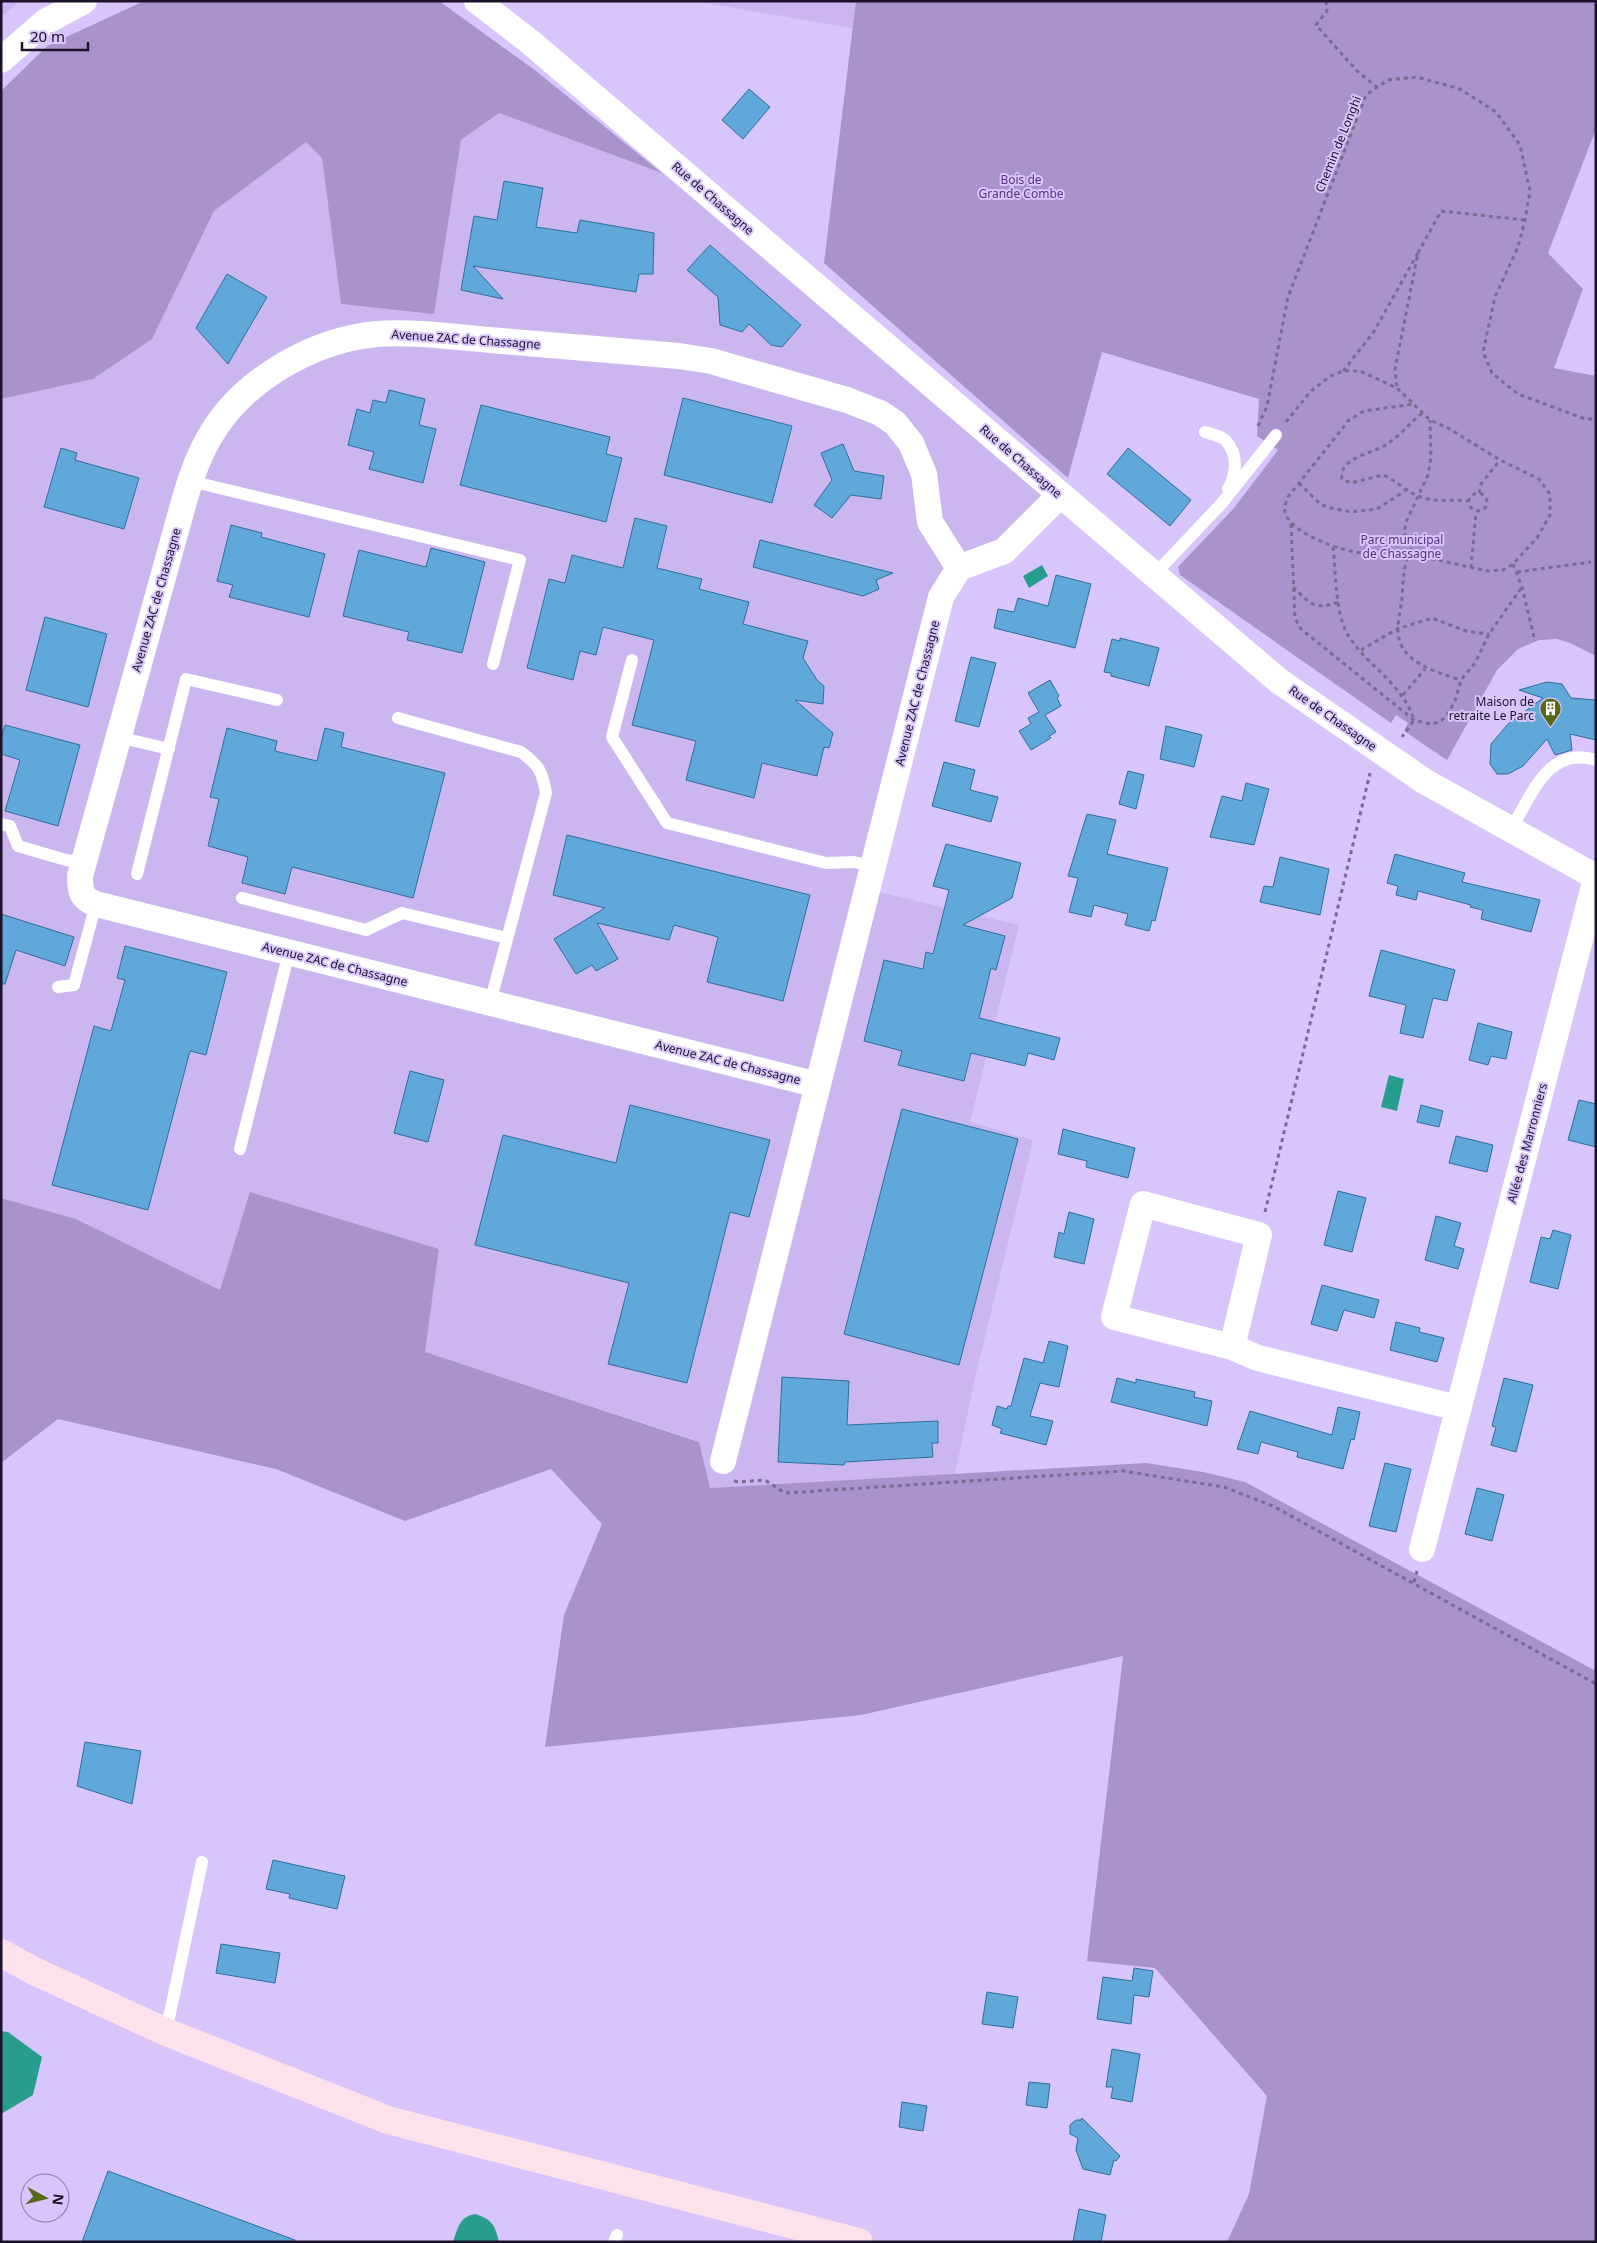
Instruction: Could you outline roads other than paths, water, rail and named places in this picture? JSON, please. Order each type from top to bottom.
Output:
[{"type":"street","points":[[1,60],[45,22],[84,1]]},
{"type":"street","name":"Rue de Chassagne","points":[[477,1],[529,41],[1279,680],[1424,781],[1596,878]]},
{"type":"street","name":"Avenue ZAC de Chassagne","points":[[723,1461],[818,1085],[941,597],[959,568],[930,522],[924,474],[911,443],[895,423],[880,413],[847,400],[711,361],[679,356],[404,333],[347,339],[311,351],[285,364],[254,386],[228,412],[209,437],[190,481],[80,876],[80,892],[84,900],[818,1085]]},
{"type":"street","points":[[959,568],[1004,551],[1060,495]]},
{"type":"street","name":"Allée des Marronniers","points":[[1422,1549],[1596,878]]},
{"type":"street","points":[[1232,1347],[1259,1235],[1143,1204],[1114,1317],[1232,1347],[1258,1358],[1458,1408]]},
{"type":"street","points":[[1,1953],[34,1972],[166,2032],[388,2120],[859,2242]]},
{"type":"lane","points":[[1205,432],[1226,440],[1235,462],[1234,477],[1222,503]]},
{"type":"lane","points":[[1154,575],[1222,503],[1276,436]]},
{"type":"lane","points":[[190,481],[520,560],[493,664]]},
{"type":"lane","points":[[632,660],[612,737],[667,823],[826,863],[854,862],[873,866]]},
{"type":"lane","points":[[137,874],[186,679],[276,700]]},
{"type":"lane","points":[[398,718],[521,752],[535,762],[543,775],[546,793],[490,1003]]},
{"type":"lane","points":[[118,737],[169,749]]},
{"type":"lane","points":[[1511,829],[1545,771],[1561,760],[1584,756],[1596,760]]},
{"type":"lane","points":[[1,824],[10,826],[18,846],[66,860],[84,863]]},
{"type":"lane","points":[[242,898],[366,930],[402,913],[507,938]]},
{"type":"lane","points":[[58,987],[74,985],[96,904]]},
{"type":"lane","points":[[240,1148],[289,952]]},
{"type":"lane","points":[[166,2032],[202,1862]]},
{"type":"place","name":"Maison de retraite Le Parc","points":[[1550,727]]},
{"type":"park label","name":"Bois de Grande Combe","points":[[1021,186]]},
{"type":"park label","name":"Parc municipal de Chassagne","points":[[1402,546]]}]
